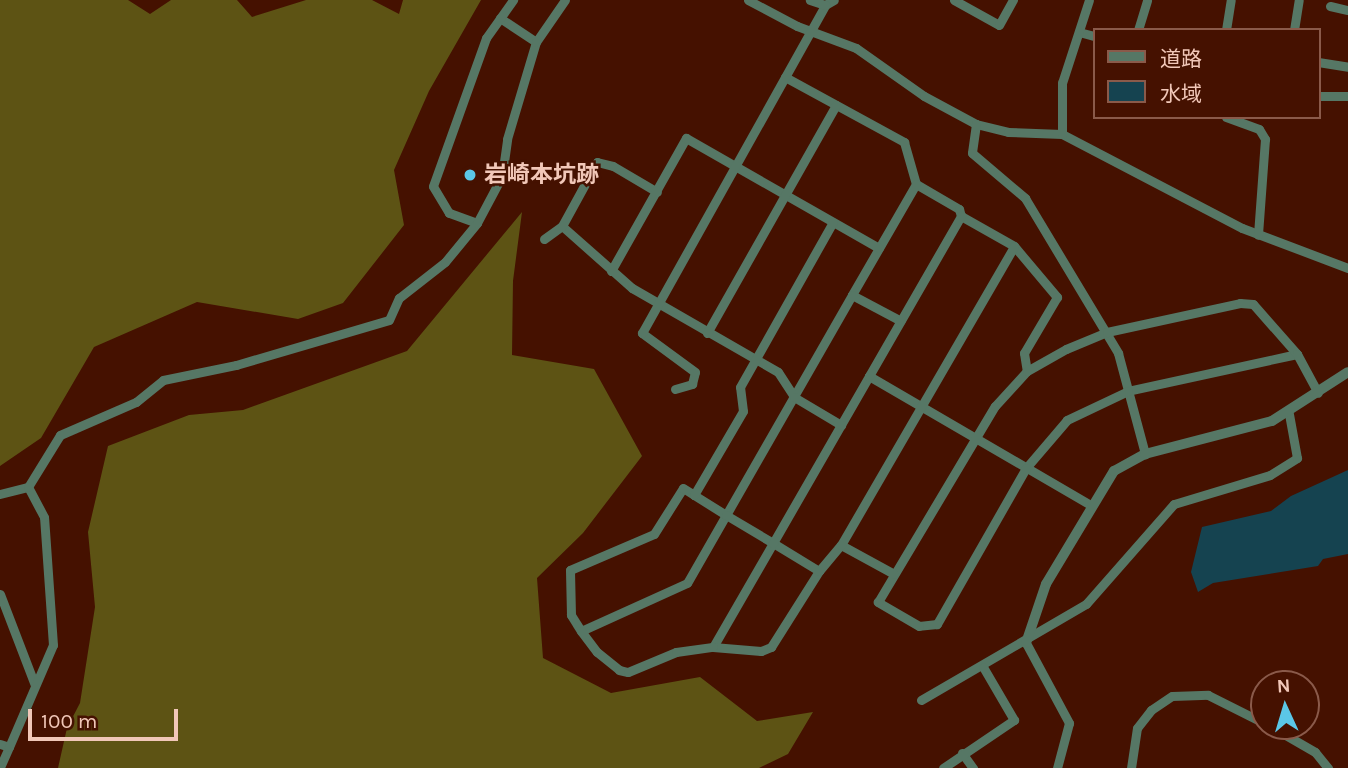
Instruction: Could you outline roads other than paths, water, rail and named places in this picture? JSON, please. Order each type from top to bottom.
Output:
[{"type":"street","points":[[477,223],[449,213],[433,186],[486,38],[513,0]]},
{"type":"street","points":[[0,494],[28,487],[66,431],[136,402],[163,380],[236,365],[389,320],[399,298],[445,261],[477,223],[502,176],[507,139],[536,42],[565,0]]},
{"type":"street","points":[[748,0],[797,26],[856,48],[924,96],[976,124],[1008,132],[1062,134],[1258,235],[1348,268]]},
{"type":"street","points":[[675,388],[692,384],[695,372],[642,333],[806,40],[830,3],[810,0]]},
{"type":"street","points":[[954,0],[999,25],[1013,0]]},
{"type":"street","points":[[1062,134],[1066,115],[1061,89],[1089,0]]},
{"type":"street","points":[[1139,28],[1147,0]]},
{"type":"street","points":[[1226,28],[1231,0]]},
{"type":"street","points":[[1294,28],[1299,0]]},
{"type":"street","points":[[1330,6],[1348,10]]},
{"type":"street","points":[[500,18],[536,42]]},
{"type":"street","points":[[1079,32],[1092,35]]},
{"type":"street","points":[[1320,62],[1348,67]]},
{"type":"street","points":[[785,77],[904,142],[916,184],[959,209],[961,216],[1014,246],[1057,297],[1024,353],[1027,371]]},
{"type":"street","points":[[1320,96],[1348,96]]},
{"type":"street","points":[[707,333],[836,105]]},
{"type":"street","points":[[1232,119],[1259,129],[1265,139],[1258,235]]},
{"type":"street","points":[[976,124],[972,153],[1025,198],[1107,332],[1128,391],[1145,454]]},
{"type":"street","points":[[611,271],[686,138],[879,248]]},
{"type":"street","points":[[544,239],[562,226],[597,162],[657,192]]},
{"type":"street","points":[[581,632],[687,583],[916,184]]},
{"type":"street","points":[[713,647],[961,216]]},
{"type":"street","points":[[694,495],[743,411],[740,387],[833,222]]},
{"type":"street","points":[[562,226],[611,271],[657,305],[778,372],[794,397],[841,425]]},
{"type":"street","points":[[819,571],[683,488],[654,534],[570,570],[571,615],[597,652],[619,670],[628,672],[676,652],[713,647],[761,651],[771,647],[819,571],[841,545],[1014,246]]},
{"type":"street","points":[[852,295],[901,321]]},
{"type":"street","points":[[1297,354],[1128,391],[1067,420],[1026,468],[937,624],[919,626],[878,601],[995,406],[1027,371],[1107,332],[1240,303],[1253,304],[1297,354],[1318,393]]},
{"type":"street","points":[[1057,768],[1069,723],[1026,643],[1046,584],[1114,471],[1145,454],[1289,414],[1348,372]]},
{"type":"street","points":[[869,376],[1092,506]]},
{"type":"street","points":[[921,700],[1026,643],[1086,604],[1166,509],[1270,475],[1297,458],[1289,414]]},
{"type":"street","points":[[0,767],[4,746],[36,685],[55,635],[44,517],[28,487]]},
{"type":"street","points":[[841,545],[894,574]]},
{"type":"street","points":[[0,594],[36,685]]},
{"type":"street","points":[[943,768],[1014,720],[983,667]]},
{"type":"street","points":[[1131,768],[1138,729],[1151,710],[1172,696],[1208,695],[1250,716]]},
{"type":"street","points":[[1294,740],[1315,752],[1328,768]]},
{"type":"street","points":[[962,753],[973,768]]},
{"type":"water","points":[[1348,470],[1348,554],[1323,559],[1318,566],[1213,583],[1198,592],[1191,572],[1202,527],[1271,511],[1291,496]]},
{"type":"place","name":"岩崎本坑跡","points":[[470,175]]}]
